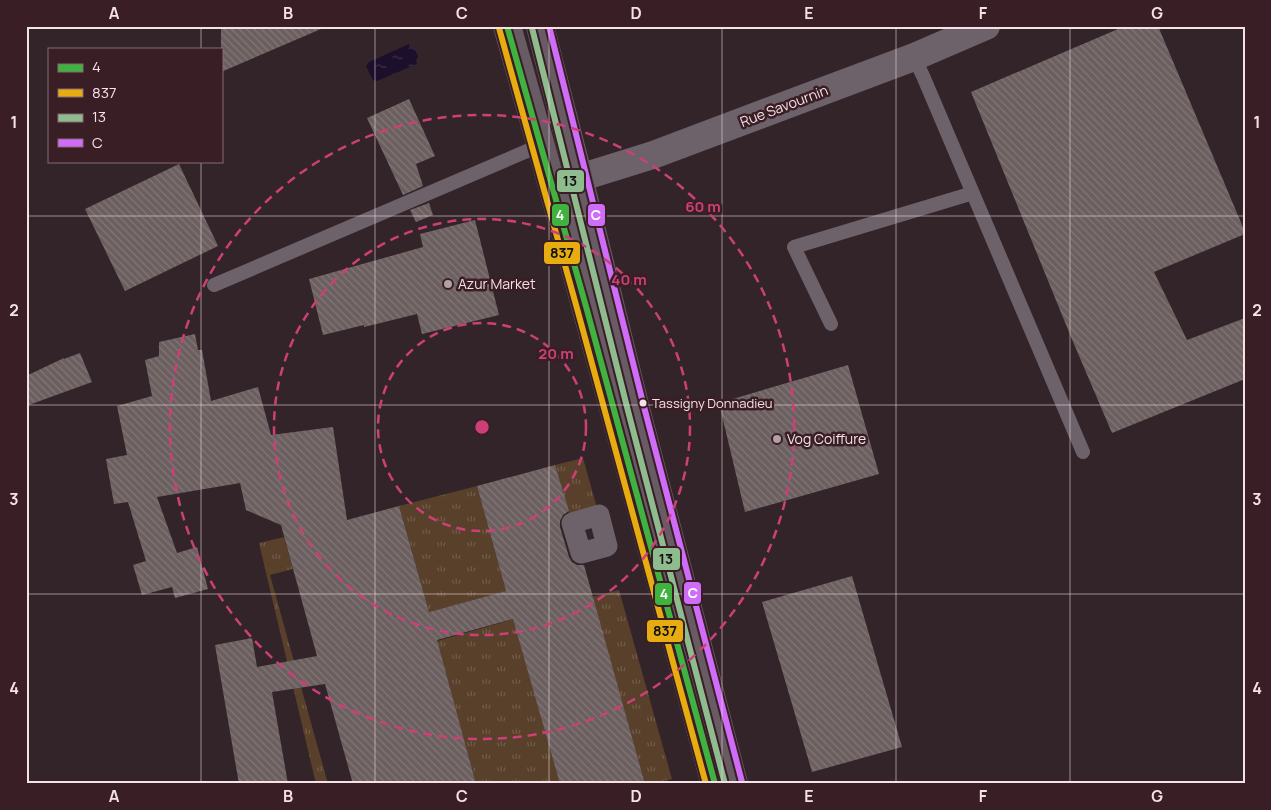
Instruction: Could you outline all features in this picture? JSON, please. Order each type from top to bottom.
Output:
[{"type":"main road","points":[[507,26],[639,500],[714,784]]},
{"type":"main road","points":[[540,26],[635,405],[734,784]]},
{"type":"street","name":"Rue Savournin","points":[[579,178],[654,155],[914,57],[986,26]]},
{"type":"lane","points":[[914,57],[1083,452]]},
{"type":"lane","points":[[214,285],[541,145],[579,178]]},
{"type":"lane","points":[[831,324],[794,247],[973,193]]},
{"type":"green space","points":[[583,458],[599,515],[572,523],[555,465]]},
{"type":"green space","points":[[477,486],[506,591],[429,612],[399,506]]},
{"type":"green space","points":[[284,537],[293,569],[270,575],[328,784],[316,784],[259,543]]},
{"type":"green space","points":[[619,590],[672,779],[652,784],[645,784],[592,597]]},
{"type":"green space","points":[[514,619],[560,784],[476,784],[437,641]]},
{"type":"water","points":[[409,44],[410,49],[415,49],[418,57],[416,60],[417,64],[377,81],[373,80],[366,66],[369,62]]},
{"type":"building","points":[[221,26],[328,26],[222,72]]},
{"type":"building","points":[[1125,26],[1158,26],[1245,232],[1245,234],[1154,272],[1187,340],[1245,318],[1245,379],[1112,433],[971,92]]},
{"type":"building","points":[[409,99],[435,156],[416,164],[423,186],[403,195],[367,118]]},
{"type":"building","points":[[179,164],[218,246],[125,291],[85,209]]},
{"type":"building","points":[[429,203],[433,215],[416,222],[410,210]]},
{"type":"building","points":[[475,220],[499,315],[422,334],[417,314],[323,335],[309,279],[423,247],[420,234]]},
{"type":"building","points":[[195,334],[198,350],[202,350],[211,401],[258,387],[271,435],[333,427],[347,520],[399,506],[429,612],[506,591],[477,486],[555,465],[569,511],[563,515],[560,527],[572,562],[577,565],[584,565],[645,784],[560,784],[513,619],[437,640],[476,784],[353,784],[325,684],[272,692],[288,784],[239,784],[215,645],[252,638],[257,667],[317,656],[281,525],[246,510],[240,483],[157,497],[177,553],[197,547],[208,589],[175,598],[172,587],[142,595],[133,565],[146,561],[128,502],[114,504],[106,459],[127,455],[117,406],[152,396],[145,360],[159,356],[159,342]]},
{"type":"building","points":[[80,353],[92,382],[26,406],[26,376],[64,358]]},
{"type":"building","points":[[848,365],[879,474],[745,512],[719,403]]},
{"type":"building","points":[[852,576],[902,747],[812,772],[762,602]]},
{"type":"transit line","name":"4","points":[[507,26],[587,310],[715,784]]},
{"type":"transit line","name":"C","points":[[549,26],[643,403],[742,782]]},
{"type":"transit line","name":"837","points":[[499,28],[706,784]]},
{"type":"transit line","name":"13","points":[[532,28],[627,407],[725,784]]},
{"type":"place","name":"Azur Market","points":[[448,284]]},
{"type":"place","name":"Tassigny Donnadieu","points":[[643,403]]},
{"type":"place","name":"Vog Coiffure","points":[[777,439]]}]
